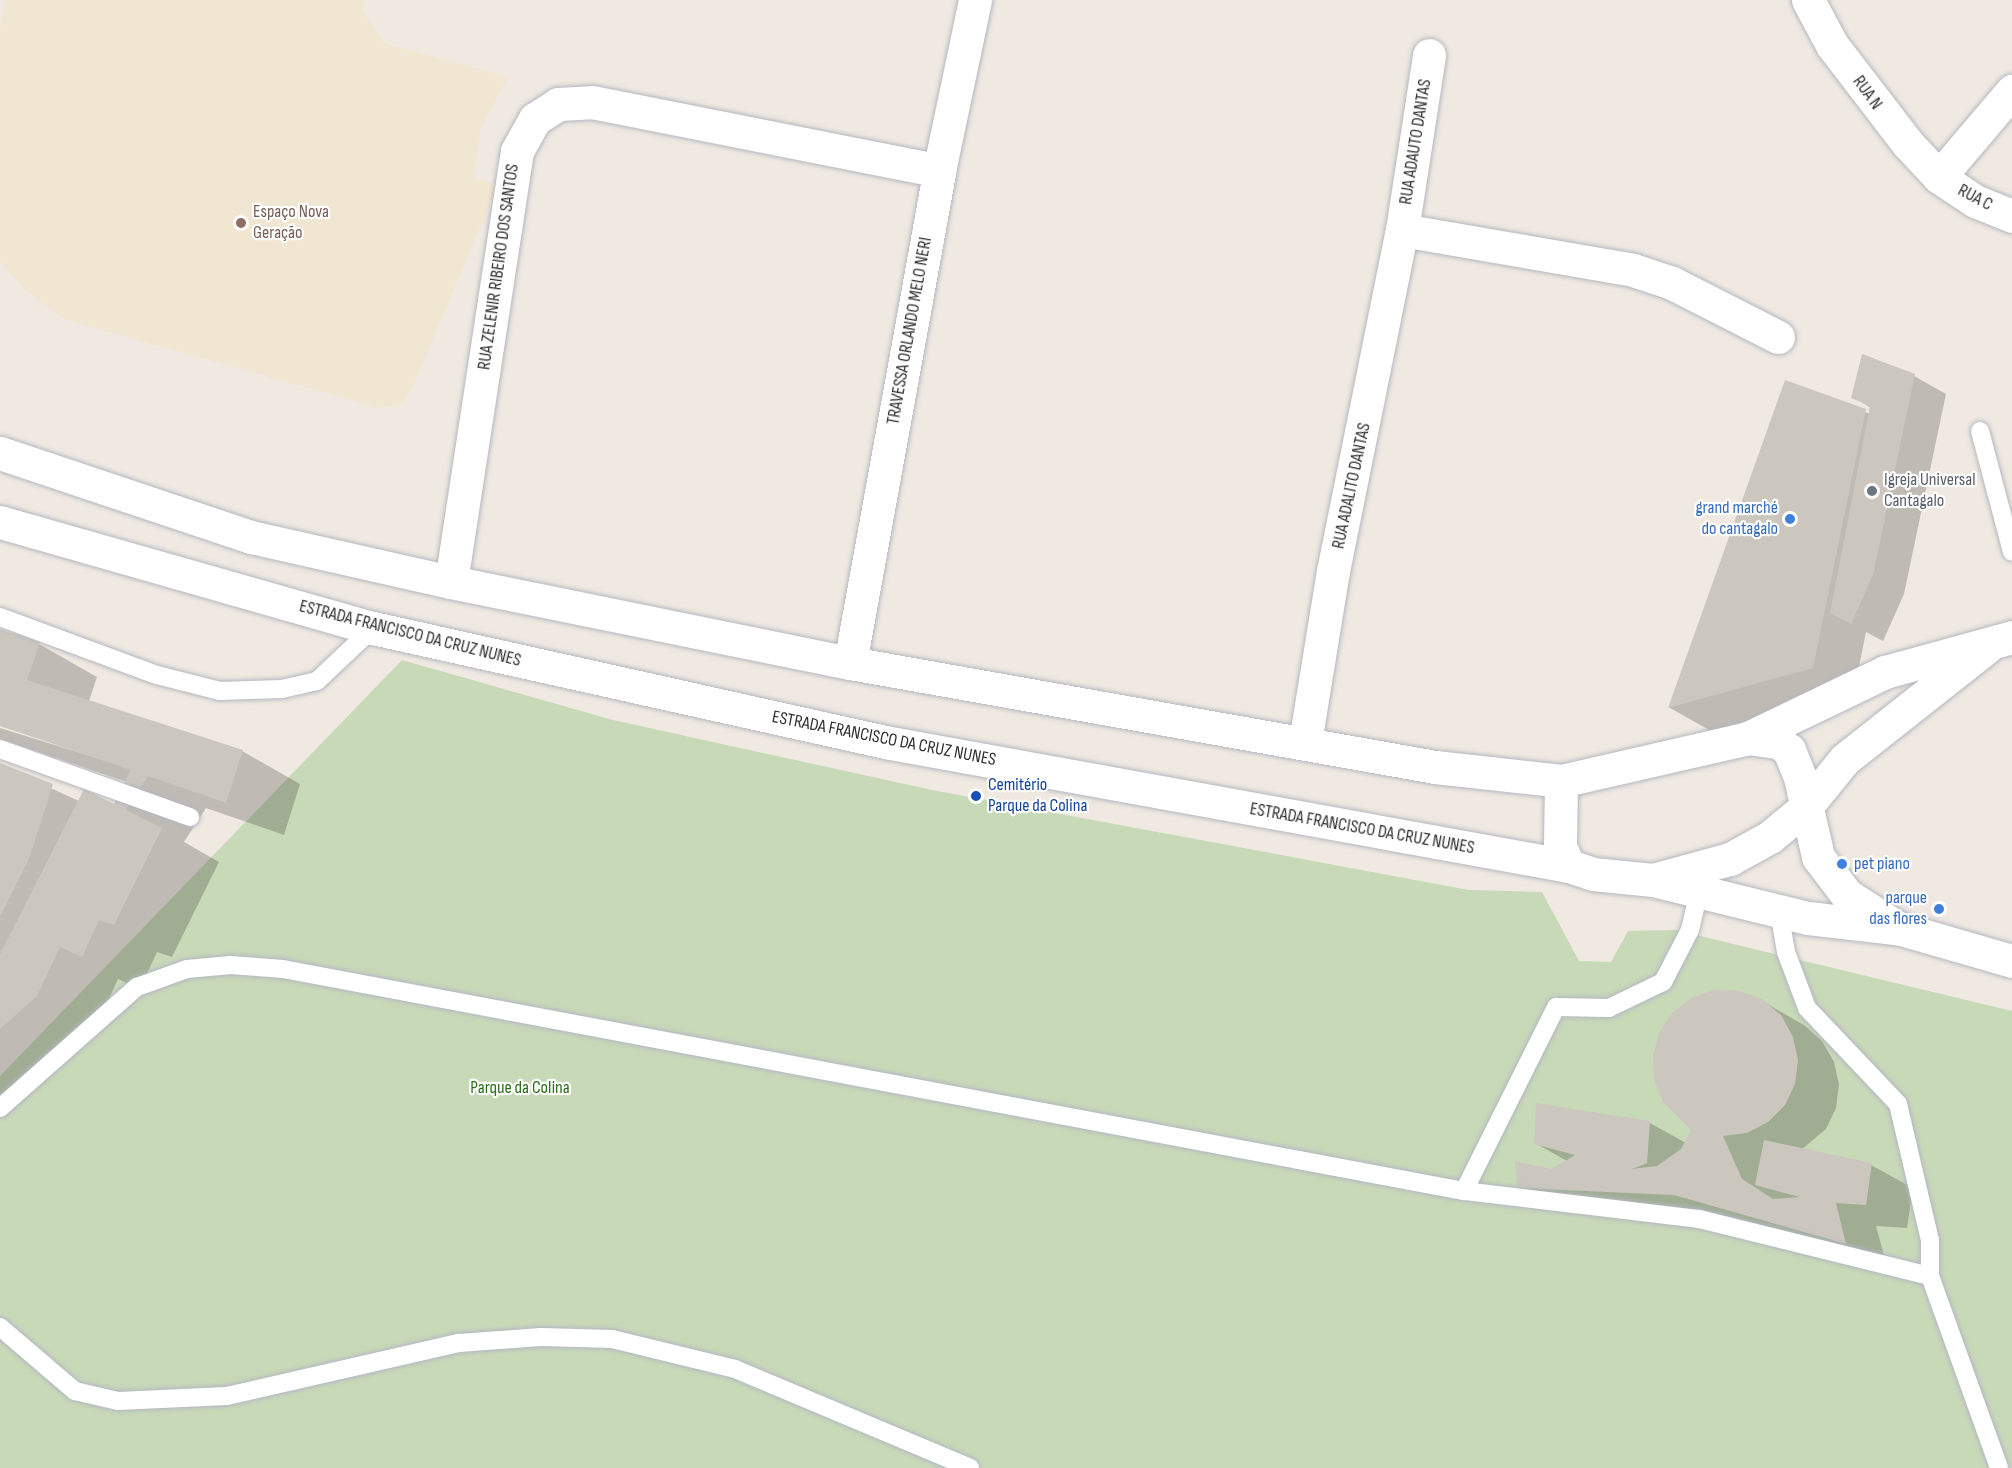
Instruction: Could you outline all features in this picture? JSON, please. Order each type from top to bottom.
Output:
[{"type":"main road","name":"TRAVESSA ORLANDO MELO NERI","points":[[850,663],[939,171],[975,0]]},
{"type":"main road","name":"RUA N","points":[[1808,0],[1832,45],[1882,115],[1940,177]]},
{"type":"main road","name":"RUA ADAUTO DANTAS","points":[[1402,230],[1430,55]]},
{"type":"main road","points":[[1940,177],[2012,91]]},
{"type":"main road","name":"RUA ZELENIR RIBEIRO DOS SANTOS","points":[[451,582],[513,171],[517,151],[535,120],[558,104],[591,102],[939,171]]},
{"type":"main road","name":"RUA C","points":[[1940,177],[1975,201],[2012,216]]},
{"type":"main road","points":[[1402,230],[1632,270],[1672,283],[1779,337]]},
{"type":"main road","name":"RUA ADALITO DANTAS","points":[[1305,742],[1333,571],[1402,230]]},
{"type":"main road","name":"ESTRADA FRANCISCO DA CRUZ NUNES","points":[[0,453],[251,537],[451,582],[850,663],[1305,742],[1435,767],[1561,782],[1748,738],[1885,672],[2000,642]]},
{"type":"main road","name":"ESTRADA FRANCISCO DA CRUZ NUNES","points":[[0,522],[373,628],[885,742],[1569,866],[1593,874],[1653,880],[1730,859],[1770,837],[1805,808],[1845,759],[2000,642]]},
{"type":"main road","points":[[1748,738],[1778,742],[1789,750],[1800,777],[1805,808],[1818,858],[1848,895],[1901,929]]},
{"type":"main road","points":[[1561,782],[1560,848],[1569,866]]},
{"type":"main road","points":[[1653,880],[1779,911],[1901,929],[2012,961]]},
{"type":"lane","points":[[1980,431],[2012,552]]},
{"type":"lane","points":[[0,617],[157,675],[220,691],[282,689],[316,681],[373,628]]},
{"type":"lane","points":[[0,749],[190,817]]},
{"type":"lane","points":[[1464,1191],[1556,1007],[1609,1008],[1663,982],[1690,930],[1699,891]]},
{"type":"lane","points":[[1779,911],[1786,952],[1807,1008],[1898,1104],[1930,1240],[1930,1276],[1999,1468]]},
{"type":"lane","points":[[0,1108],[137,987],[187,969],[231,965],[318,976],[1464,1191],[1699,1219],[1930,1276]]},
{"type":"lane","points":[[0,1327],[75,1391],[118,1401],[227,1396],[459,1343],[541,1336],[612,1338],[735,1369],[970,1468]]},
{"type":"shaded area","name":"Espaço Nova Geração","points":[[6,0],[365,0],[363,11],[384,43],[508,77],[481,128],[473,178],[498,184],[413,387],[402,404],[380,408],[87,326],[61,318],[26,291],[0,262],[0,29]]},
{"type":"green space","name":"Parque da Colina","points":[[402,660],[613,720],[932,790],[1469,890],[1542,892],[1579,961],[1611,962],[1628,931],[1675,930],[2012,1011],[2012,1468],[0,1468],[0,1076]]},
{"type":"building","name":"Igreja Universal Cantagalo","points":[[1862,354],[1915,374],[1873,575],[1851,624],[1830,613],[1870,406],[1851,398]]},
{"type":"building","name":"grand marché do cantagalo","points":[[1785,380],[1866,409],[1813,668],[1668,708]]},
{"type":"building","points":[[0,629],[40,642],[27,680],[243,750],[226,803],[148,776],[126,810],[162,828],[114,925],[99,920],[82,957],[60,947],[37,996],[0,1029],[0,954],[84,789],[114,804],[131,770],[0,726]]},
{"type":"building","points":[[0,763],[53,784],[29,859],[0,917]]},
{"type":"building","points":[[1714,990],[1739,991],[1762,999],[1781,1015],[1793,1037],[1798,1060],[1795,1084],[1785,1105],[1768,1122],[1747,1133],[1723,1136],[1742,1179],[1773,1199],[1800,1197],[1755,1185],[1764,1140],[1872,1163],[1866,1205],[1836,1203],[1846,1244],[1674,1195],[1517,1188],[1515,1161],[1552,1169],[1575,1155],[1534,1144],[1536,1103],[1650,1121],[1647,1163],[1632,1169],[1657,1166],[1681,1149],[1691,1130],[1663,1102],[1654,1080],[1653,1056],[1659,1033],[1672,1013],[1691,998]]},
{"type":"place","name":"Espaço Nova Geração","points":[[241,223]]},
{"type":"place","name":"Igreja Universal Cantagalo","points":[[1872,491]]},
{"type":"place","name":"grand marché do cantagalo","points":[[1790,519]]},
{"type":"place","name":"Cemitério Parque da Colina","points":[[976,796]]},
{"type":"place","name":"pet piano","points":[[1842,864]]},
{"type":"place","name":"parque das flores","points":[[1939,909]]}]
